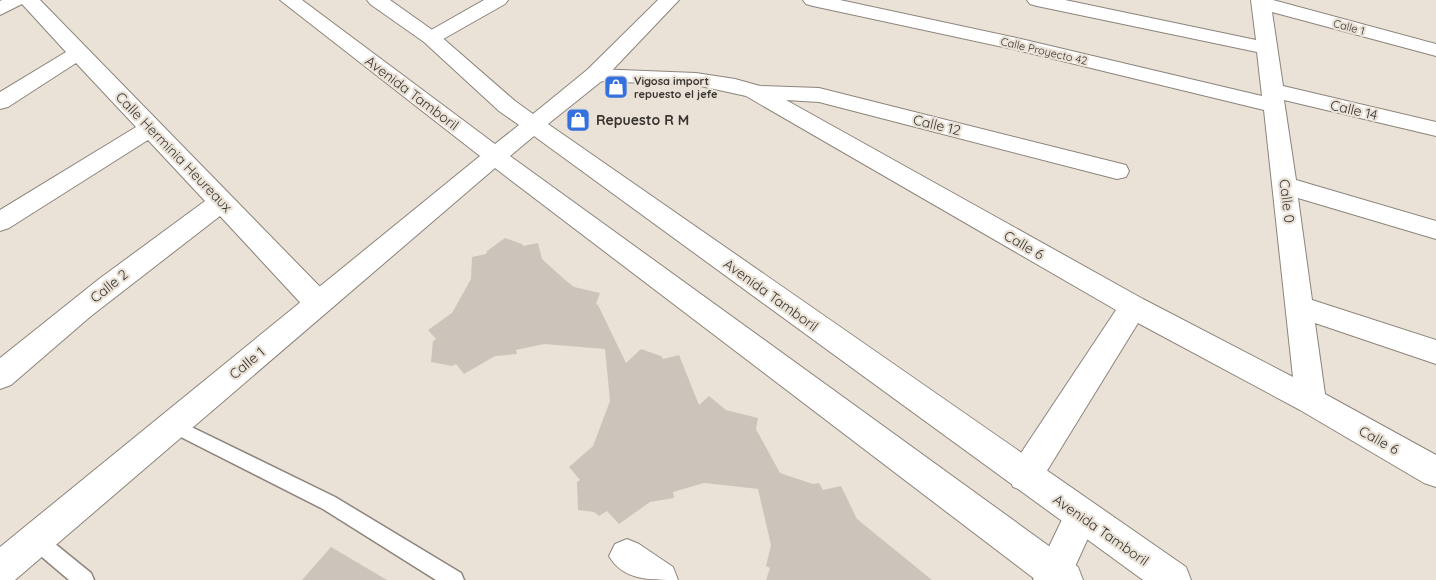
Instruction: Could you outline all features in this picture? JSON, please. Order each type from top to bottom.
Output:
[{"type":"street","points":[[0,9],[16,0]]},
{"type":"street","name":"Calle Herminia Heureaux","points":[[29,0],[318,303]]},
{"type":"street","name":"Avenida Tamboril","points":[[290,0],[494,156],[1057,577]]},
{"type":"street","name":"Avenida Tamboril","points":[[378,0],[431,38],[507,106],[532,125],[1173,580]]},
{"type":"street","points":[[431,38],[498,0]]},
{"type":"street","name":"Calle 1","points":[[12,559],[494,156],[596,75],[668,0]]},
{"type":"street","name":"Calle Proyecto 42","points":[[814,0],[1273,98]]},
{"type":"street","points":[[1037,0],[1120,8],[1266,48]]},
{"type":"street","name":"Calle 1","points":[[1262,1],[1436,50]]},
{"type":"street","name":"Calle 0","points":[[1262,1],[1266,48],[1286,186],[1311,402]]},
{"type":"street","points":[[0,102],[78,53]]},
{"type":"street","name":"Calle 6","points":[[596,75],[712,81],[734,84],[754,91],[1132,307],[1311,402],[1436,472]]},
{"type":"street","name":"Calle 12","points":[[754,91],[819,95],[1117,171]]},
{"type":"street","name":"Calle 14","points":[[1273,98],[1436,129]]},
{"type":"street","points":[[0,222],[150,128]]},
{"type":"street","points":[[1286,186],[1436,230]]},
{"type":"street","name":"Calle 2","points":[[0,376],[132,267],[222,201]]},
{"type":"street","points":[[1025,476],[1132,307]]},
{"type":"street","points":[[1301,308],[1436,352]]},
{"type":"street","points":[[1057,577],[1081,516]]},
{"type":"street","points":[[627,556],[660,580]]},
{"type":"lane","points":[[173,425],[329,503],[454,580]]},
{"type":"lane","points":[[12,559],[84,580]]},
{"type":"building","points":[[505,238],[523,246],[538,243],[542,259],[564,279],[574,287],[600,293],[596,304],[626,363],[641,349],[661,356],[663,359],[679,355],[699,405],[709,396],[726,410],[758,418],[756,429],[780,473],[813,484],[819,483],[823,490],[841,486],[857,519],[932,580],[766,580],[770,568],[766,566],[771,545],[758,489],[704,483],[673,492],[674,498],[650,502],[619,524],[607,511],[599,516],[594,512],[578,510],[577,482],[580,480],[569,467],[593,446],[610,401],[605,349],[544,344],[516,350],[517,354],[495,356],[464,374],[456,364],[452,366],[431,362],[433,341],[436,339],[428,330],[452,313],[471,279],[472,257],[486,254],[487,251]]},
{"type":"building","points":[[331,547],[387,580],[302,580]]},
{"type":"place","name":"Vigosa import repuesto el jefe","points":[[616,87]]},
{"type":"place","name":"Repuesto R M","points":[[578,120]]}]
